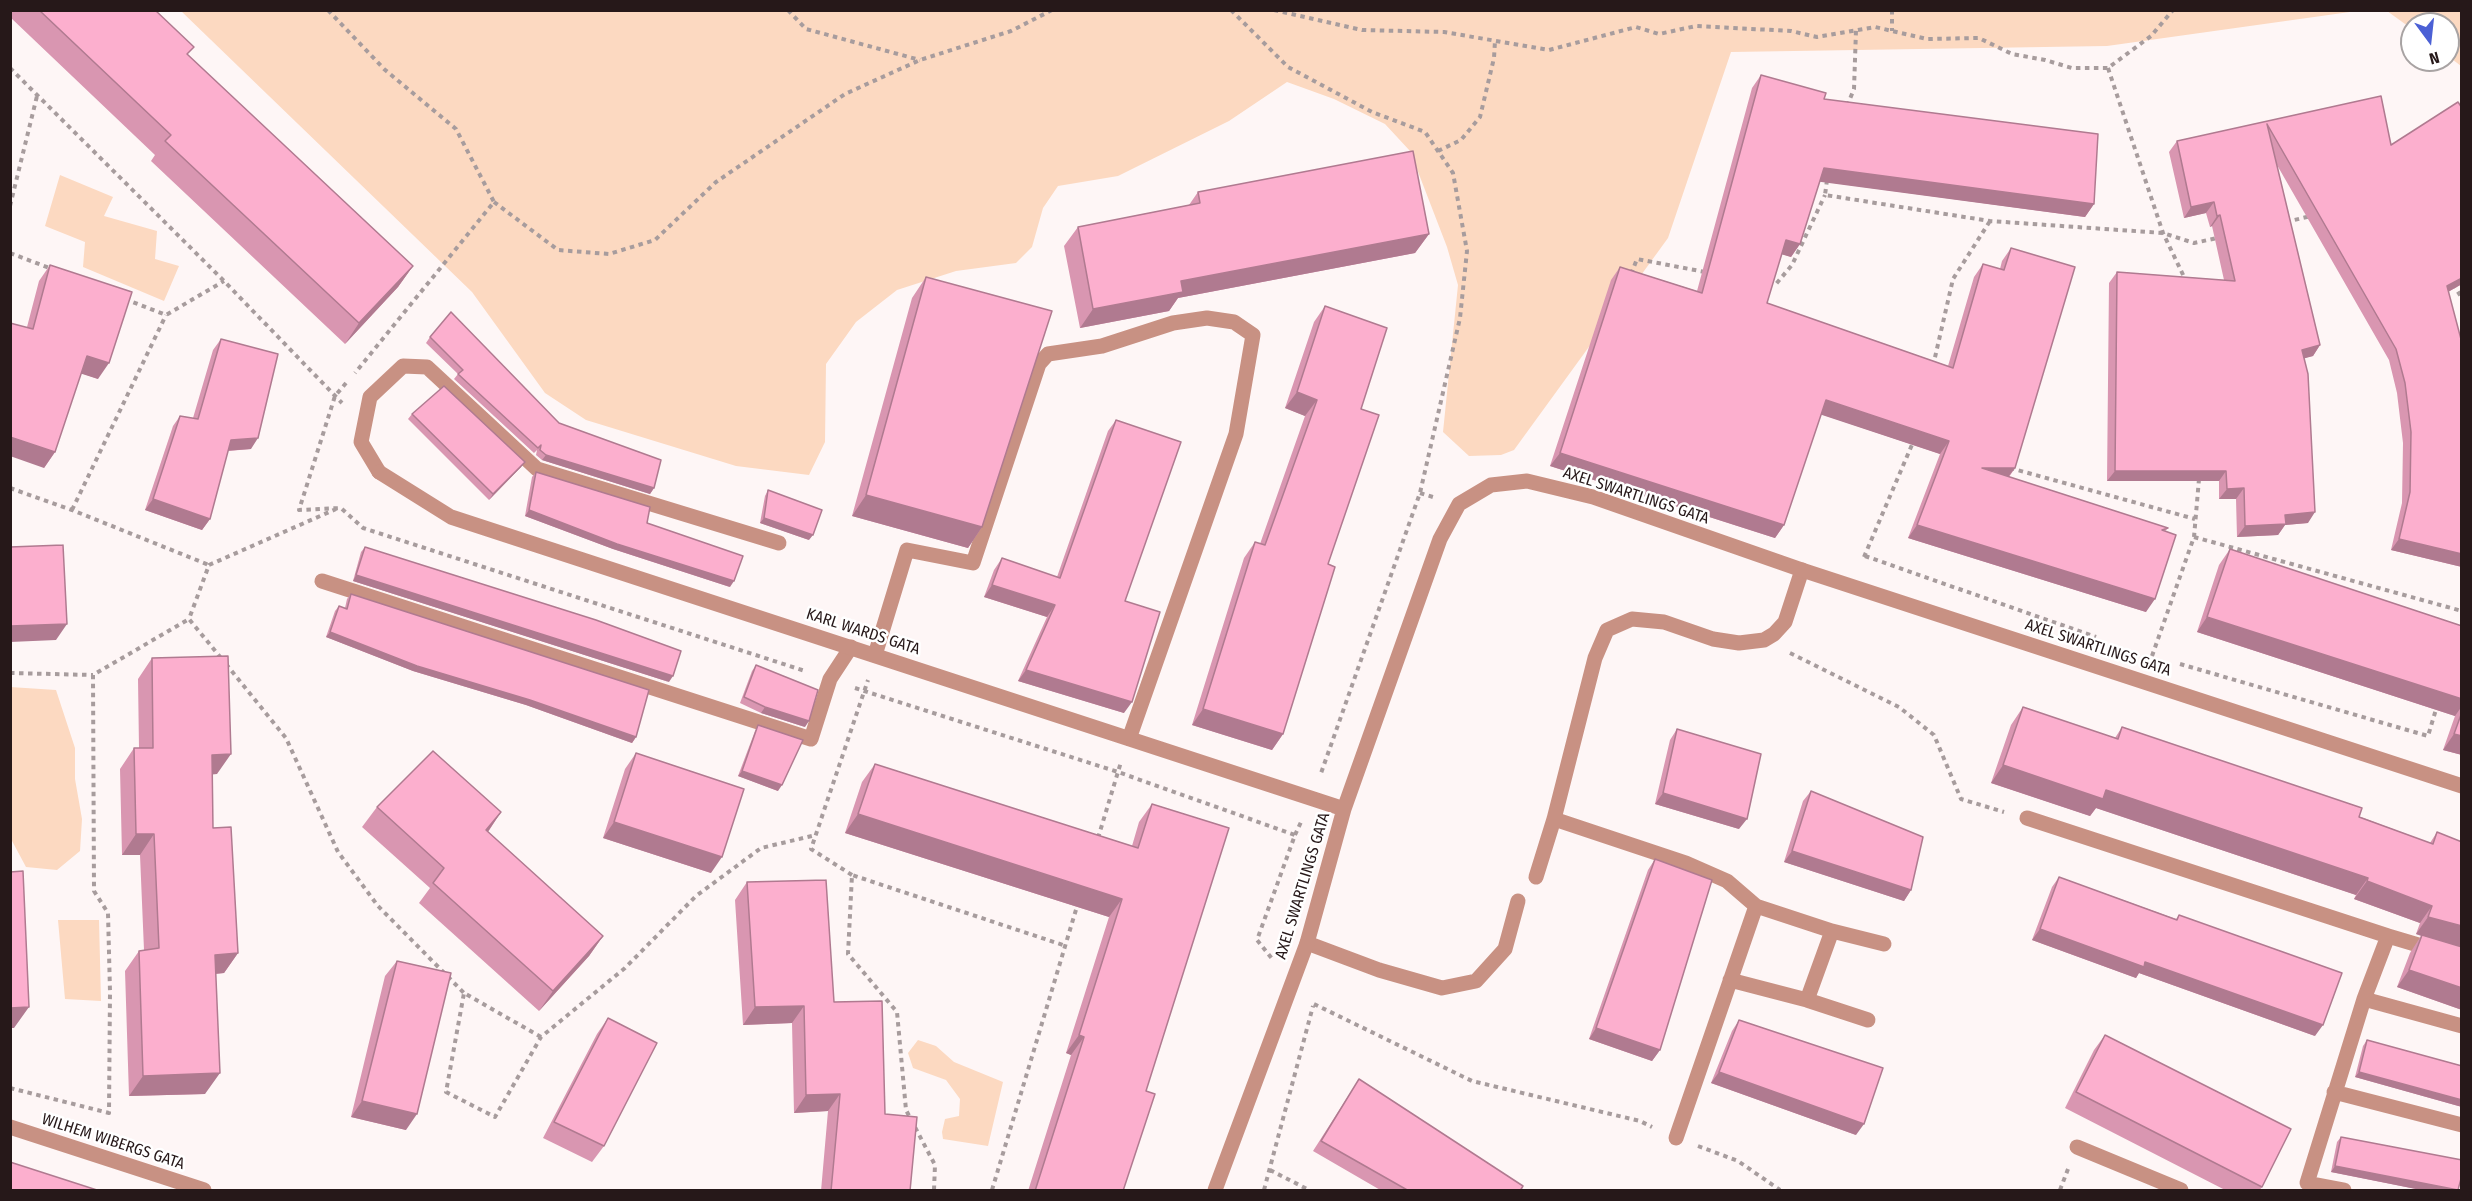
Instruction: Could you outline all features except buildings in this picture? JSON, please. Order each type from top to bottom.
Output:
[{"type":"street","points":[[875,655],[907,550],[973,563],[1039,364],[1048,354],[1102,346],[1173,323],[1207,318],[1234,322],[1253,335],[1236,434],[1129,739]]},
{"type":"street","points":[[364,424],[370,397],[403,366],[427,367],[537,469],[779,543]]},
{"type":"street","name":"KARL WARDS GATA","points":[[364,424],[361,442],[379,472],[451,517],[1344,809]]},
{"type":"street","name":"AXEL SWARTLINGS GATA","points":[[1215,1191],[1307,943],[1344,809],[1440,539],[1459,504],[1491,485],[1527,481],[1593,497],[1853,587],[2462,786]]},
{"type":"street","points":[[1536,877],[1554,819],[1595,658],[1607,630],[1632,619],[1664,622],[1713,639],[1739,643],[1764,640],[1774,634],[1785,622],[1802,570]]},
{"type":"street","points":[[322,581],[811,739],[830,680],[851,647]]},
{"type":"street","points":[[2027,818],[2462,958]]},
{"type":"street","points":[[1554,819],[1686,863],[1727,881],[1756,906],[1832,931],[1884,944]]},
{"type":"street","points":[[1307,943],[1379,970],[1442,988],[1476,981],[1505,949],[1518,901]]},
{"type":"street","points":[[1676,1138],[1756,906]]},
{"type":"street","points":[[1807,1000],[1832,931]]},
{"type":"street","points":[[2344,1191],[2307,1183],[2364,999],[2388,936]]},
{"type":"street","points":[[1731,980],[1807,1000],[1868,1020]]},
{"type":"street","points":[[2364,999],[2462,1026]]},
{"type":"street","points":[[2334,1092],[2462,1125]]},
{"type":"street","name":"WILHEM WIBERGS GATA","points":[[10,1127],[176,1186],[204,1191]]},
{"type":"street","points":[[2077,1147],[2181,1191]]},
{"type":"path","points":[[328,10],[384,69],[456,129],[494,202],[558,250],[609,254],[655,240],[716,182],[845,94],[920,60],[1011,31],[1052,10]]},
{"type":"path","points":[[788,10],[806,29],[920,60]]},
{"type":"path","points":[[1231,10],[1288,67],[1372,112],[1425,132],[1453,173],[1467,251],[1460,318],[1420,493],[1311,798],[1295,835],[1257,940],[1270,959],[1318,989],[1264,1191]]},
{"type":"path","points":[[1274,10],[1362,30],[1444,32],[1549,50],[1636,27],[1659,34],[1696,26],[1791,31],[1817,37],[1875,27],[1927,39],[1979,38],[2012,54],[2072,68],[2108,68],[2151,36],[2173,10]]},
{"type":"path","points":[[1892,10],[1892,31]]},
{"type":"path","points":[[1845,109],[1854,89],[1857,30]]},
{"type":"path","points":[[1438,151],[1461,140],[1480,117],[1494,58],[1495,41]]},
{"type":"path","points":[[10,68],[364,424]]},
{"type":"path","points":[[2108,68],[2163,233],[2190,289]]},
{"type":"path","points":[[10,206],[38,95]]},
{"type":"path","points":[[1759,283],[1776,284],[1792,265],[1825,195],[1828,174]]},
{"type":"path","points":[[1825,195],[1990,221],[2163,233],[2194,243],[2226,236]]},
{"type":"path","points":[[494,202],[335,396],[299,510],[340,508],[363,528],[1118,772],[1295,835]]},
{"type":"path","points":[[2278,224],[2320,213]]},
{"type":"path","points":[[1930,376],[1953,279],[1990,221]]},
{"type":"path","points":[[10,253],[55,270]]},
{"type":"path","points":[[1630,276],[1637,259],[1714,274]]},
{"type":"path","points":[[72,510],[166,315],[224,281]]},
{"type":"path","points":[[2453,283],[2462,298]]},
{"type":"path","points":[[122,297],[166,315]]},
{"type":"path","points":[[1853,587],[1916,431]]},
{"type":"path","points":[[1913,442],[1924,445]]},
{"type":"path","points":[[2003,466],[2195,519]]},
{"type":"path","points":[[2163,659],[2152,656],[2194,537],[2200,473]]},
{"type":"path","points":[[10,488],[72,510],[209,565],[340,508]]},
{"type":"path","points":[[2194,537],[2462,611]]},
{"type":"path","points":[[1865,556],[2108,640]]},
{"type":"path","points":[[10,673],[93,675],[189,619],[209,565]]},
{"type":"path","points":[[189,619],[286,738],[338,852],[378,906],[464,993],[541,1038]]},
{"type":"path","points":[[1774,634],[1791,655],[1899,707],[1934,735],[1961,799],[2027,818]]},
{"type":"path","points":[[875,655],[811,849],[852,875],[1066,946]]},
{"type":"path","points":[[2175,663],[2428,736],[2438,702]]},
{"type":"path","points":[[10,1088],[109,1113],[108,913],[94,891],[93,675]]},
{"type":"path","points":[[1095,848],[1129,739]]},
{"type":"path","points":[[464,993],[446,1092],[495,1117],[541,1038],[625,968],[696,896],[761,848],[816,835]]},
{"type":"path","points":[[852,875],[848,954],[897,1012],[906,1110],[935,1165],[934,1191]]},
{"type":"path","points":[[992,1191],[1079,902]]},
{"type":"path","points":[[1314,1004],[1472,1081],[1640,1120],[1676,1138],[1738,1161],[1780,1191]]},
{"type":"path","points":[[1270,1170],[1309,1191]]},
{"type":"shaded area","points":[[181,11],[2357,11],[2107,46],[1731,52],[1668,238],[1514,450],[1501,455],[1469,456],[1443,432],[1458,285],[1447,247],[1410,151],[1385,124],[1334,99],[1287,82],[1229,121],[1118,176],[1058,186],[1043,208],[1032,247],[1016,263],[956,271],[897,290],[856,322],[826,364],[825,442],[809,475],[736,466],[586,420],[545,393],[472,292]]},
{"type":"shaded area","points":[[2387,11],[2461,11],[2461,66],[2460,12],[2400,12],[2400,20]]},
{"type":"shaded area","points":[[60,175],[113,197],[104,216],[157,231],[155,259],[179,266],[164,301],[83,267],[85,242],[45,226]]},
{"type":"shaded area","points":[[10,687],[56,690],[75,748],[75,779],[82,819],[80,851],[57,870],[26,867],[11,839]]},
{"type":"shaded area","points":[[58,920],[99,920],[101,1001],[65,999]]},
{"type":"shaded area","points":[[918,1040],[936,1046],[954,1062],[1003,1082],[988,1146],[943,1139],[945,1119],[959,1116],[960,1099],[946,1080],[913,1068],[908,1053]]}]
